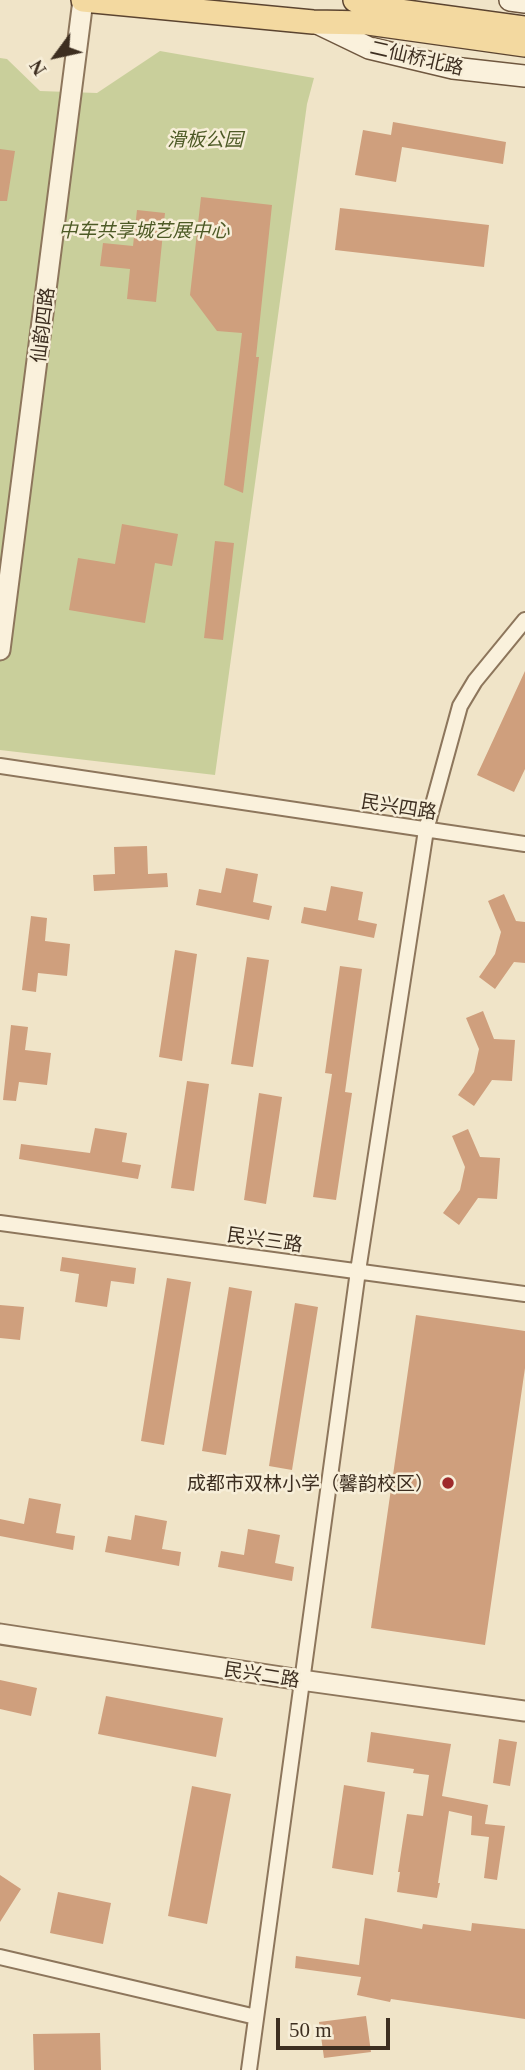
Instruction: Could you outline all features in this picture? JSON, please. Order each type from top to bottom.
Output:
[{"type":"main road","points":[[83,0],[313,22],[368,23],[525,45]]},
{"type":"main road","name":"二仙桥北路","points":[[355,0],[370,7],[525,28]]},
{"type":"main road","points":[[510,0],[525,2]]},
{"type":"main road","name":"二仙桥北路","points":[[313,22],[369,48],[453,68],[525,76]]},
{"type":"street","name":"仙韵四路","points":[[0,650],[83,0]]},
{"type":"street","points":[[249,2070],[358,1271],[426,830],[460,706],[475,681],[525,620]]},
{"type":"street","name":"民兴四路","points":[[0,766],[525,844]]},
{"type":"street","name":"民兴三路","points":[[0,1223],[525,1294]]},
{"type":"street","name":"民兴二路","points":[[0,1634],[525,1711]]},
{"type":"street","points":[[0,1956],[256,2017]]},
{"type":"green space","name":"中车共享城艺展中心","points":[[160,51],[314,78],[307,104],[215,775],[0,750],[0,58],[7,59],[40,91],[97,93]]},
{"type":"building","points":[[393,122],[506,142],[503,164],[402,147],[396,182],[355,175],[363,130],[391,135]]},
{"type":"building","points":[[0,149],[15,151],[7,201],[0,201]]},
{"type":"building","points":[[201,197],[272,205],[256,357],[259,357],[243,493],[224,485],[242,333],[217,331],[190,295]]},
{"type":"building","points":[[340,208],[489,225],[484,267],[335,250]]},
{"type":"building","points":[[137,210],[165,213],[156,302],[127,299],[130,269],[100,266],[103,243],[133,246]]},
{"type":"building","points":[[122,524],[178,534],[172,566],[155,563],[145,623],[69,610],[78,558],[115,564]]},
{"type":"building","points":[[215,541],[234,543],[223,640],[204,638]]},
{"type":"building","points":[[525,671],[525,769],[514,792],[477,775]]},
{"type":"building","points":[[147,846],[148,874],[167,873],[168,887],[94,891],[93,875],[115,874],[114,847]]},
{"type":"building","points":[[226,868],[258,874],[253,902],[272,906],[269,920],[196,905],[199,889],[221,893]]},
{"type":"building","points":[[331,886],[363,892],[358,920],[377,924],[374,938],[301,923],[304,907],[326,911]]},
{"type":"building","points":[[504,894],[516,921],[525,922],[525,963],[514,962],[495,989],[479,977],[495,954],[501,932],[488,901]]},
{"type":"building","points":[[31,916],[47,918],[45,941],[70,944],[67,976],[38,973],[36,992],[22,990]]},
{"type":"building","points":[[175,950],[197,954],[182,1061],[159,1057]]},
{"type":"building","points":[[247,957],[269,960],[253,1067],[231,1064]]},
{"type":"building","points":[[340,966],[362,969],[345,1092],[352,1093],[336,1200],[313,1197],[332,1074],[325,1073]]},
{"type":"building","points":[[483,1011],[494,1039],[515,1040],[512,1081],[492,1080],[474,1106],[458,1095],[474,1072],[479,1049],[466,1018]]},
{"type":"building","points":[[11,1025],[28,1027],[25,1050],[51,1053],[47,1085],[19,1082],[16,1101],[3,1100]]},
{"type":"building","points":[[187,1081],[209,1084],[194,1191],[171,1188]]},
{"type":"building","points":[[259,1093],[282,1097],[266,1204],[244,1200]]},
{"type":"building","points":[[95,1128],[127,1133],[122,1162],[141,1165],[138,1179],[19,1159],[21,1144],[90,1153]]},
{"type":"building","points":[[468,1129],[480,1157],[500,1158],[497,1199],[478,1198],[459,1225],[443,1213],[460,1190],[465,1167],[452,1136]]},
{"type":"building","points":[[62,1257],[136,1268],[134,1284],[111,1281],[107,1307],[75,1302],[79,1274],[60,1271]]},
{"type":"building","points":[[167,1278],[191,1282],[164,1445],[141,1441]]},
{"type":"building","points":[[229,1287],[252,1291],[226,1455],[202,1451]]},
{"type":"building","points":[[295,1303],[318,1307],[292,1470],[269,1466]]},
{"type":"building","points":[[0,1305],[24,1307],[20,1340],[0,1338]]},
{"type":"building","name":"成都市双林小学（馨韵校区）","points":[[416,1315],[525,1331],[525,1368],[485,1645],[371,1628]]},
{"type":"building","points":[[29,1498],[61,1504],[56,1533],[75,1536],[73,1550],[0,1536],[0,1519],[24,1524]]},
{"type":"building","points":[[135,1515],[167,1521],[162,1549],[181,1552],[179,1566],[105,1552],[108,1536],[131,1540]]},
{"type":"building","points":[[248,1529],[280,1535],[275,1563],[294,1567],[292,1581],[218,1567],[221,1551],[244,1555]]},
{"type":"building","points":[[0,1680],[37,1688],[31,1716],[0,1709]]},
{"type":"building","points":[[106,1696],[223,1718],[216,1757],[98,1734]]},
{"type":"building","points":[[371,1732],[451,1744],[442,1796],[488,1805],[485,1824],[505,1826],[497,1880],[484,1878],[489,1837],[471,1835],[472,1816],[449,1811],[437,1898],[397,1892],[407,1814],[423,1816],[429,1775],[413,1773],[414,1769],[367,1762]]},
{"type":"building","points":[[499,1739],[517,1742],[510,1786],[493,1783]]},
{"type":"building","points":[[344,1785],[385,1792],[373,1875],[332,1868]]},
{"type":"building","points":[[192,1786],[231,1794],[207,1924],[168,1916]]},
{"type":"building","points":[[0,1875],[21,1889],[0,1922]]},
{"type":"building","points":[[58,1892],[111,1903],[103,1944],[50,1933]]},
{"type":"building","points":[[365,1918],[422,1929],[423,1924],[471,1931],[472,1923],[525,1929],[525,2019],[391,1999],[390,2002],[357,1995],[361,1977],[295,1968],[296,1956],[359,1965]]},
{"type":"building","points":[[366,2016],[371,2052],[324,2058],[319,2022]]},
{"type":"building","points":[[100,2033],[101,2070],[34,2070],[33,2034]]},
{"type":"place","name":"成都市双林小学（馨韵校区）","points":[[448,1483]]},
{"type":"park label","name":"滑板公园","points":[[205,139]]}]
